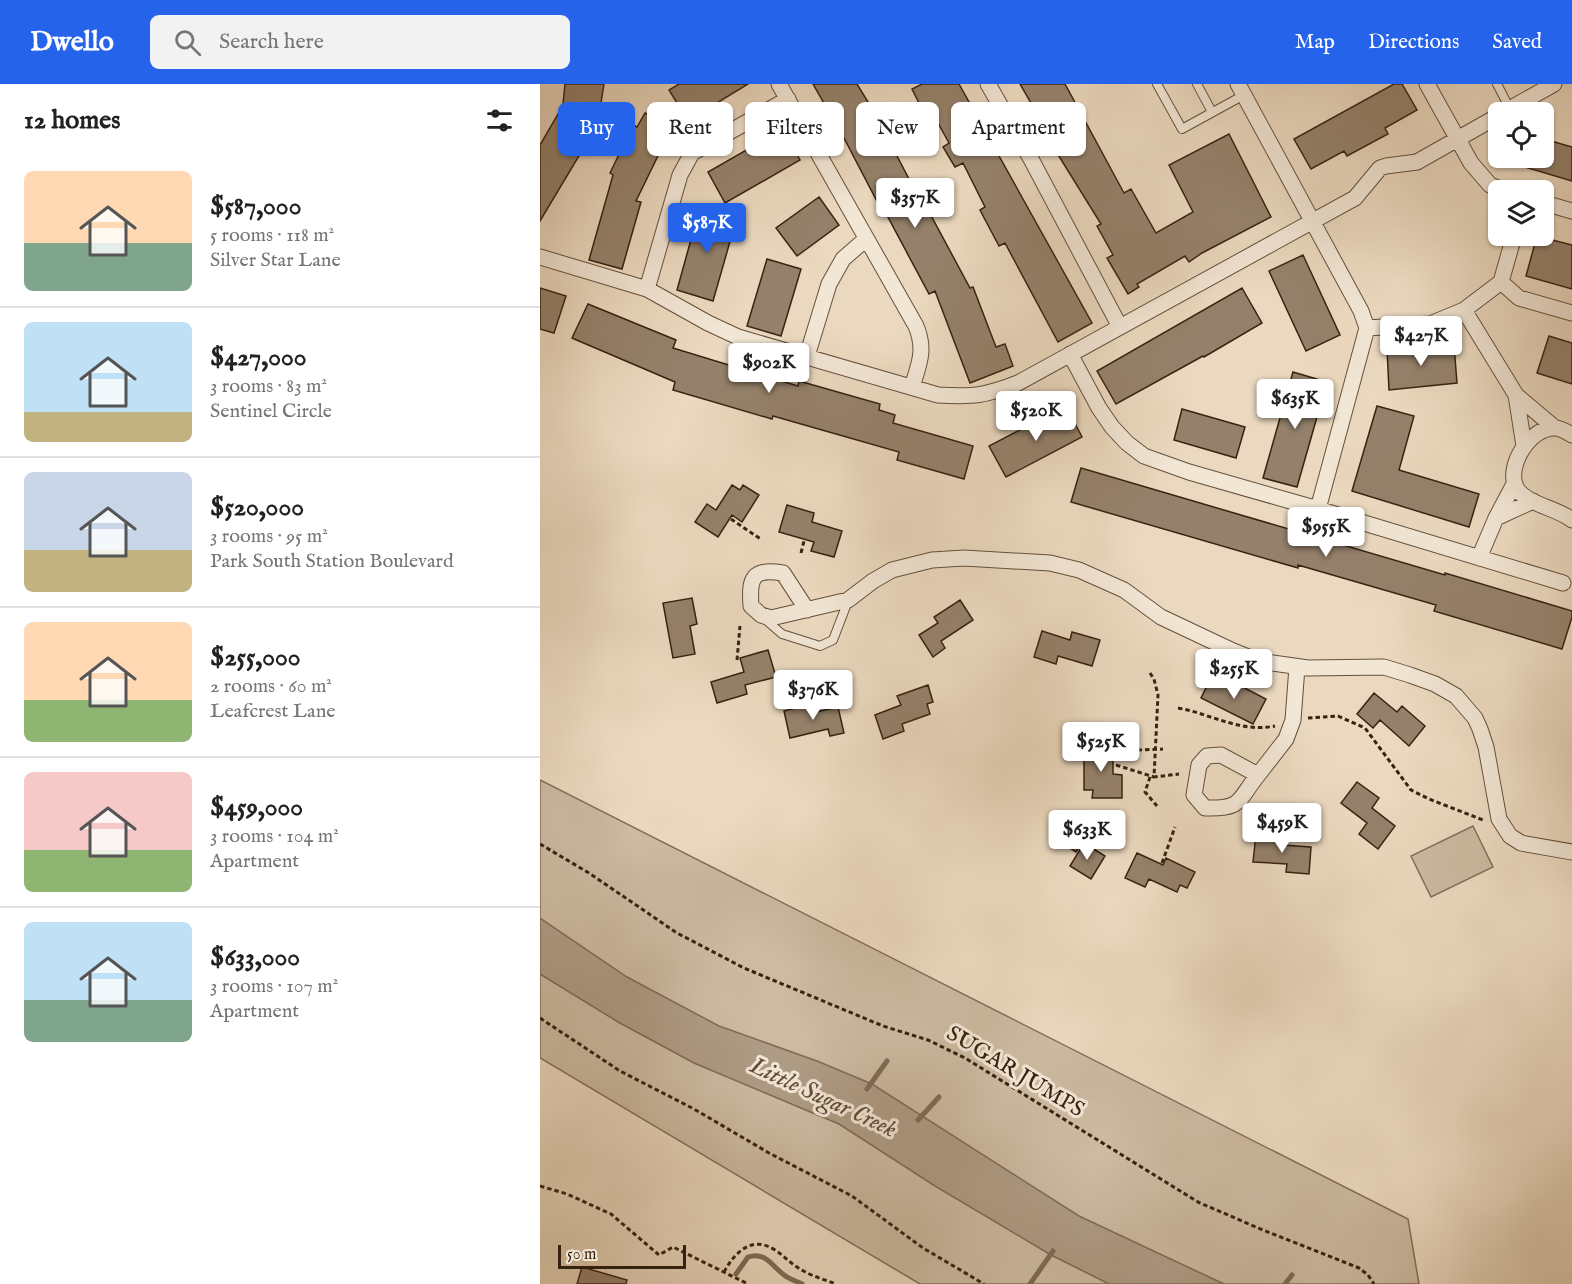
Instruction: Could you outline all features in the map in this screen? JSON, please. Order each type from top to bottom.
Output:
[{"type":"street","points":[[779,84],[921,337],[920,360],[912,387]]},
{"type":"street","points":[[988,84],[1120,327]]},
{"type":"street","points":[[1427,84],[1458,138],[1488,183]]},
{"type":"street","points":[[1522,102],[1554,84]]},
{"type":"street","points":[[1241,89],[1361,310],[1367,328],[1318,509]]},
{"type":"street","points":[[647,289],[680,175],[692,153],[788,99]]},
{"type":"street","points":[[540,257],[647,289],[723,331],[938,395],[969,396],[992,393],[1018,383],[1355,198],[1380,168],[1417,162],[1488,121]]},
{"type":"street","points":[[1554,206],[1572,211]]},
{"type":"street","points":[[807,356],[829,284],[843,259],[866,239]]},
{"type":"street","points":[[1367,328],[1430,324],[1464,310],[1501,282],[1511,246]]},
{"type":"street","points":[[1501,282],[1519,298],[1572,314]]},
{"type":"street","points":[[1464,310],[1516,395],[1555,428],[1572,435]]},
{"type":"street","points":[[1070,354],[1112,428],[1144,456],[1180,469],[1563,583]]},
{"type":"street","points":[[1516,395],[1524,446]]},
{"type":"street","points":[[1479,558],[1514,484],[1515,462],[1524,446],[1546,430],[1555,428]]},
{"type":"street","points":[[1514,484],[1518,490],[1533,501],[1552,508],[1572,520]]},
{"type":"street","points":[[1496,518],[1533,501]]},
{"type":"street","points":[[807,610],[783,573],[767,570],[756,575],[750,586],[751,606],[761,615],[771,618],[807,610],[848,600],[892,570],[932,560],[964,558],[1050,563],[1079,570],[1124,590],[1161,616],[1258,661],[1297,667],[1384,668],[1435,684],[1456,696],[1475,718],[1486,747],[1499,819],[1510,836],[1521,843],[1572,852]]},
{"type":"street","points":[[1258,775],[1286,739],[1293,720],[1297,667]]},
{"type":"lane","points":[[1157,84],[1182,129],[1212,112],[1241,89]]},
{"type":"lane","points":[[1197,84],[1212,112]]},
{"type":"lane","points":[[1497,84],[1502,102]]},
{"type":"lane","points":[[761,615],[782,634],[820,646],[833,640],[848,600]]},
{"type":"path","points":[[731,519],[762,540]]},
{"type":"path","points":[[801,553],[804,541]]},
{"type":"path","points":[[737,660],[740,626]]},
{"type":"path","points":[[1150,673],[1158,695],[1152,777],[1145,792],[1157,806]]},
{"type":"path","points":[[1178,708],[1256,728],[1280,725]]},
{"type":"path","points":[[1303,719],[1338,716],[1365,728],[1411,790],[1487,821]]},
{"type":"path","points":[[1115,751],[1163,749]]},
{"type":"path","points":[[1116,765],[1152,777],[1179,774]]},
{"type":"path","points":[[1283,816],[1317,809]]},
{"type":"path","points":[[1162,863],[1174,827]]},
{"type":"path","name":"SUGAR JUMPS","points":[[540,844],[589,873],[677,933],[744,968],[883,1026],[928,1040],[965,1058],[1198,1202],[1359,1268],[1374,1284]]},
{"type":"path","points":[[540,1018],[620,1071],[694,1108],[769,1153],[852,1196],[923,1248],[984,1284]]},
{"type":"path","points":[[540,1185],[567,1194],[611,1214],[659,1255],[673,1246],[748,1284]]},
{"type":"path","points":[[724,1272],[737,1252],[746,1246],[759,1244],[775,1249],[802,1270],[836,1284]]},
{"type":"shaded area","points":[[540,780],[1408,1219],[1419,1284],[920,1284],[540,1058]]},
{"type":"shaded area","points":[[1473,826],[1493,867],[1431,897],[1411,856]]},
{"type":"water","name":"Little Sugar Creek","points":[[540,918],[627,977],[719,1026],[817,1061],[872,1084],[1079,1216],[1224,1284],[1109,1284],[1051,1255],[935,1186],[839,1124],[694,1063],[618,1022],[540,974]]},
{"type":"building","points":[[565,84],[604,84],[601,102],[563,102]]},
{"type":"building","points":[[679,84],[748,84],[718,102],[676,102],[669,90]]},
{"type":"building","points":[[813,84],[857,84],[868,102],[856,102],[856,156],[897,156],[970,288],[973,287],[996,347],[1005,344],[1013,366],[970,383],[935,291],[929,294],[844,138],[844,102],[823,102]]},
{"type":"building","points":[[922,84],[959,84],[969,102],[951,102],[951,156],[999,156],[1092,323],[1058,342],[1005,243],[999,246],[980,210],[985,207],[963,163],[955,167],[943,147],[949,143],[939,125],[939,102],[918,102],[912,89]]},
{"type":"building","points":[[1020,84],[1065,84],[1075,102],[1030,102]]},
{"type":"building","points":[[1394,84],[1402,84],[1417,110],[1385,128],[1388,134],[1347,156],[1344,151],[1311,169],[1294,139]]},
{"type":"building","points":[[645,113],[647,114],[647,156],[658,156],[636,201],[641,202],[622,269],[589,260],[613,175],[610,173],[618,156],[635,156],[635,126],[637,127]]},
{"type":"building","points":[[558,114],[558,156],[579,156],[540,221],[540,145]]},
{"type":"building","points":[[1086,123],[1124,193],[1131,189],[1156,233],[1193,212],[1169,165],[1229,134],[1271,217],[1189,262],[1185,256],[1137,284],[1139,287],[1128,294],[1107,258],[1113,255],[1097,226],[1101,224],[1059,156],[1086,156]]},
{"type":"building","points":[[1554,142],[1572,147],[1572,181],[1528,168],[1554,168]]},
{"type":"building","points":[[745,151],[745,156],[798,156],[800,160],[725,203],[708,172]]},
{"type":"building","points":[[819,197],[839,225],[797,256],[776,228]]},
{"type":"building","points":[[700,207],[737,217],[713,301],[677,290]]},
{"type":"building","points":[[1554,240],[1572,245],[1572,289],[1526,276],[1534,246],[1554,246]]},
{"type":"building","points":[[1303,255],[1340,335],[1306,351],[1269,271]]},
{"type":"building","points":[[767,259],[801,269],[781,336],[747,326]]},
{"type":"building","points":[[540,288],[566,296],[554,333],[540,329]]},
{"type":"building","points":[[1242,288],[1262,323],[1116,404],[1097,371]]},
{"type":"building","points":[[588,304],[676,340],[673,348],[798,386],[799,381],[880,404],[879,410],[895,415],[893,423],[973,446],[964,479],[897,460],[899,452],[673,390],[675,382],[572,338]]},
{"type":"building","points":[[1549,336],[1572,343],[1572,384],[1537,373]]},
{"type":"building","points":[[1454,345],[1457,383],[1389,390],[1387,348]]},
{"type":"building","points":[[1293,372],[1327,382],[1297,487],[1263,478]]},
{"type":"building","points":[[1066,406],[1082,437],[1006,477],[989,446]]},
{"type":"building","points":[[1377,406],[1414,416],[1399,470],[1479,494],[1469,527],[1352,491]]},
{"type":"building","points":[[1182,409],[1245,427],[1236,458],[1174,440]]},
{"type":"building","points":[[1081,468],[1572,611],[1562,649],[1434,611],[1436,605],[1298,565],[1298,568],[1071,502]]},
{"type":"building","points":[[732,485],[740,490],[743,485],[759,495],[742,522],[732,515],[718,537],[695,522],[707,504],[716,510]]},
{"type":"building","points":[[787,505],[814,513],[812,522],[842,531],[834,557],[811,551],[814,542],[779,532]]},
{"type":"building","points":[[692,598],[697,624],[690,626],[695,654],[673,658],[663,603]]},
{"type":"building","points":[[960,600],[973,620],[941,641],[945,648],[933,657],[919,635],[938,623],[934,617]]},
{"type":"building","points":[[1042,631],[1070,640],[1072,632],[1100,640],[1092,666],[1058,656],[1056,664],[1034,657]]},
{"type":"building","points":[[768,650],[776,677],[745,685],[747,694],[717,703],[711,682],[744,672],[740,658]]},
{"type":"building","points":[[1211,678],[1238,692],[1241,686],[1266,699],[1253,724],[1201,698]]},
{"type":"building","points":[[928,685],[933,702],[927,704],[930,714],[902,724],[904,731],[883,739],[875,715],[901,705],[897,696]]},
{"type":"building","points":[[1374,693],[1397,712],[1402,706],[1425,726],[1409,746],[1380,720],[1373,728],[1357,714]]},
{"type":"building","points":[[814,703],[816,712],[838,707],[844,733],[830,736],[828,729],[790,738],[784,711]]},
{"type":"building","points":[[1084,745],[1113,746],[1113,774],[1122,775],[1122,798],[1092,798],[1093,790],[1084,790]]},
{"type":"building","points":[[1357,782],[1379,798],[1372,808],[1395,826],[1378,849],[1359,834],[1367,823],[1341,803]]},
{"type":"building","points":[[1064,817],[1088,832],[1076,852],[1052,837]]},
{"type":"building","points":[[1256,834],[1284,837],[1283,845],[1311,847],[1309,874],[1286,872],[1287,864],[1253,862]]},
{"type":"building","points":[[1084,843],[1105,856],[1091,879],[1070,866]]},
{"type":"building","points":[[1137,853],[1163,865],[1166,858],[1195,872],[1187,888],[1180,885],[1177,892],[1149,879],[1145,887],[1125,878]]},
{"type":"building","points":[[582,1267],[627,1280],[626,1284],[577,1284]]},
{"type":"waterway","points":[[867,1089],[887,1061]]},
{"type":"waterway","points":[[918,1120],[939,1097]]},
{"type":"waterway","points":[[1030,1284],[1053,1251]]},
{"type":"waterway","points":[[736,1274],[748,1257],[759,1256],[768,1260],[786,1276],[802,1284]]},
{"type":"waterway","points":[[1285,1284],[1292,1275]]}]
